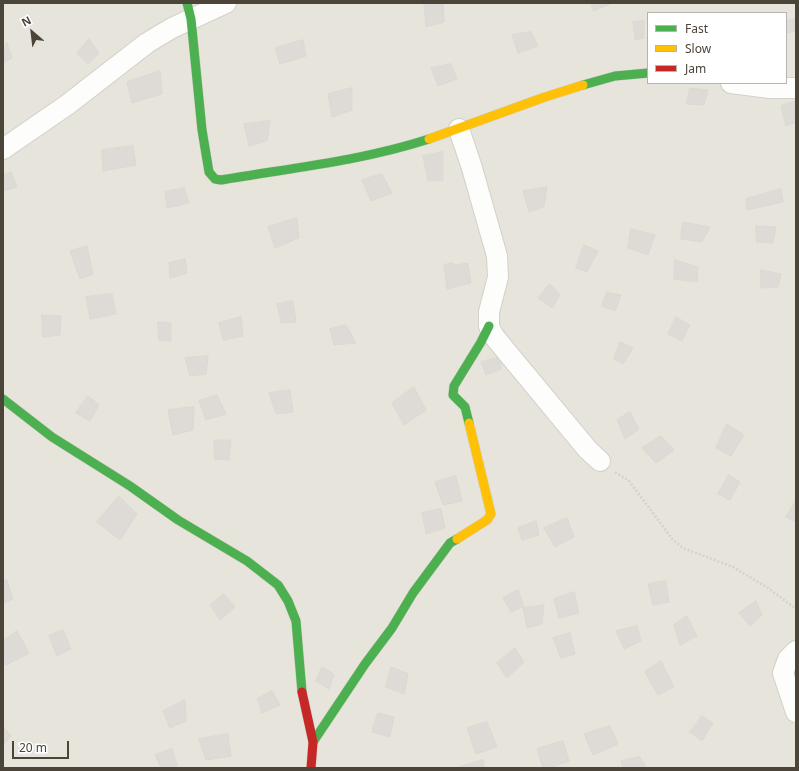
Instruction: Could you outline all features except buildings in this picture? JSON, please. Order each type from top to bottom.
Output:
[{"type":"street","points":[[3,149],[67,105],[147,43],[172,28],[189,11],[226,3]]},
{"type":"street","points":[[189,11],[208,172],[215,179],[221,180],[369,156],[417,144],[536,100],[604,77],[631,73],[647,73]]},
{"type":"street","points":[[739,84],[770,88],[796,88]]},
{"type":"street","points":[[313,742],[392,628],[413,593],[450,543],[487,520],[491,514],[465,407],[453,395],[454,386],[481,342],[488,326],[489,312],[498,277],[497,256],[459,128]]},
{"type":"street","points":[[488,326],[493,335],[588,450],[600,461]]},
{"type":"street","points":[[3,400],[52,437],[130,486],[178,520],[247,561],[278,585],[288,602],[296,621],[302,694],[313,742],[311,768]]},
{"type":"street","points":[[796,651],[788,659],[783,673],[796,712]]},
{"type":"path","points":[[600,461],[629,481],[673,540],[682,548],[733,567],[768,588],[796,609]]},
{"type":"shaded area","points":[[3,3],[796,3],[796,768],[3,768]]},
{"type":"traffic: fast","points":[[187,3],[191,19],[202,130],[209,172],[215,179],[221,180],[300,168],[378,153],[429,139]]},
{"type":"traffic: fast","points":[[583,85],[615,76],[647,73]]},
{"type":"traffic: fast","points":[[469,423],[465,407],[453,395],[454,386],[489,326]]},
{"type":"traffic: fast","points":[[3,399],[52,437],[130,486],[178,520],[247,561],[278,585],[288,601],[296,621],[302,692]]},
{"type":"traffic: fast","points":[[313,742],[365,664],[392,628],[413,593],[450,543],[457,539]]},
{"type":"traffic: slow","points":[[429,139],[545,97],[583,85]]},
{"type":"traffic: slow","points":[[457,539],[487,520],[491,514],[469,423]]},
{"type":"traffic: jam","points":[[302,692],[313,742],[311,768]]}]
